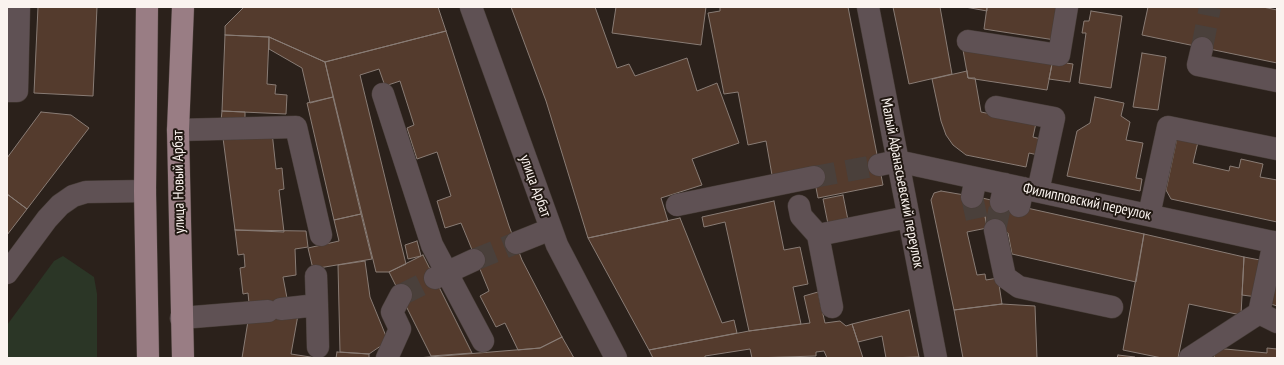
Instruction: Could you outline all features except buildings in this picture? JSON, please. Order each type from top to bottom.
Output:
[{"type":"main road","points":[[147,7],[145,191],[148,358]]},
{"type":"main road","name":"улица Новый Арбат","points":[[182,358],[178,130],[183,7]]},
{"type":"street","points":[[7,91],[17,91],[19,7]]},
{"type":"street","name":"улица Арбат","points":[[471,7],[557,245],[616,358]]},
{"type":"street","name":"Малый Афанасьевский переулок","points":[[868,7],[888,163],[908,217],[936,358]]},
{"type":"street","points":[[968,41],[1059,55],[1067,7]]},
{"type":"street","points":[[1202,48],[1198,65],[1277,81]]},
{"type":"street","points":[[383,94],[432,245],[440,275],[483,342]]},
{"type":"street","points":[[996,107],[1054,118],[1017,194]]},
{"type":"street","points":[[178,130],[296,127],[321,235]]},
{"type":"street","points":[[1149,215],[1168,127],[1277,149]]},
{"type":"street","name":"Филипповский переулок","points":[[888,163],[974,187],[1149,215],[1275,242]]},
{"type":"street","points":[[677,205],[814,177]]},
{"type":"street","points":[[7,273],[60,205],[73,196],[86,192],[145,191]]},
{"type":"street","points":[[799,206],[801,216],[818,235],[832,307]]},
{"type":"street","points":[[818,235],[908,217]]},
{"type":"street","points":[[516,243],[551,229]]},
{"type":"street","points":[[988,271],[987,230],[1005,277],[1020,287],[1112,307]]},
{"type":"street","points":[[1190,358],[1268,318],[1275,242]]},
{"type":"street","points":[[440,275],[474,260]]},
{"type":"street","points":[[316,276],[318,347]]},
{"type":"street","points":[[387,358],[400,329],[392,312],[401,296]]},
{"type":"street","points":[[181,318],[317,305]]},
{"type":"green space","points":[[63,256],[94,277],[97,294],[97,358],[7,358],[7,325],[54,261]]},
{"type":"tunnel","points":[[1202,48],[1210,7]]},
{"type":"tunnel","points":[[814,177],[879,165]]},
{"type":"tunnel","points":[[972,197],[979,229]]},
{"type":"tunnel","points":[[995,230],[1001,202]]},
{"type":"tunnel","points":[[474,260],[516,243]]},
{"type":"tunnel","points":[[401,295],[435,278]]}]
